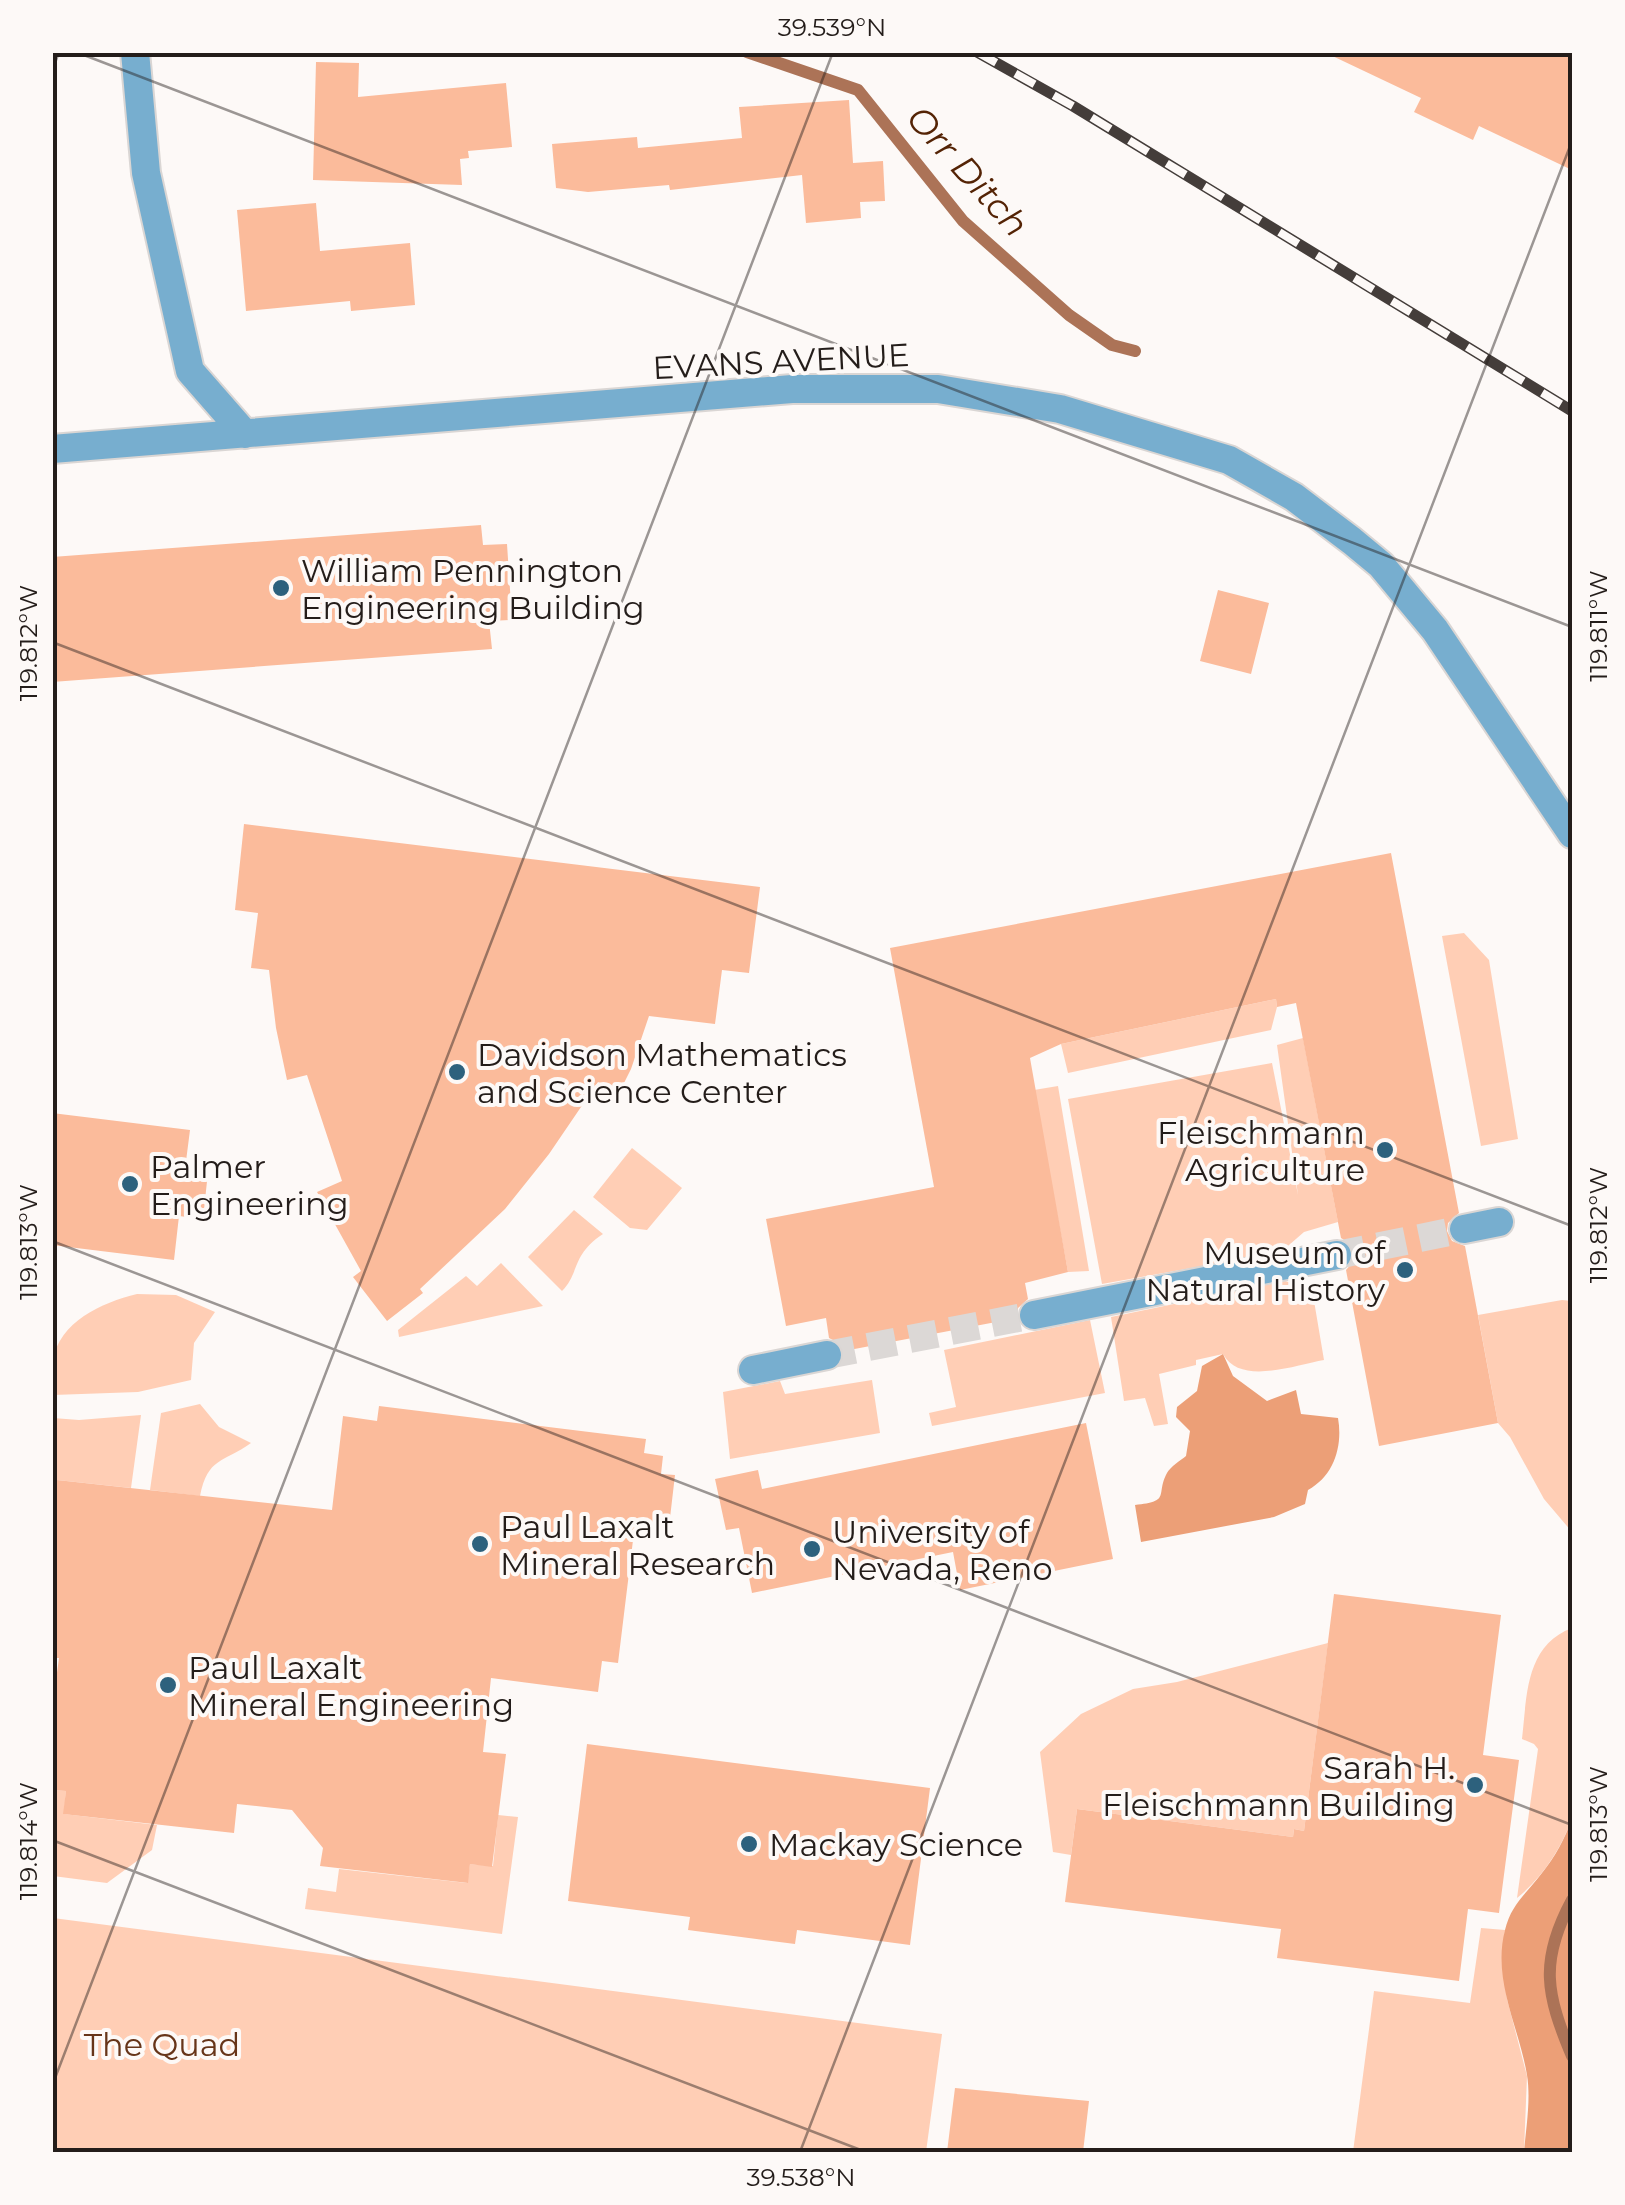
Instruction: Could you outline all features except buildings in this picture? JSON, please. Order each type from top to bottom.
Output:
[{"type":"street","points":[[136,52],[146,174],[190,370],[245,434]]},
{"type":"street","name":"EVANS AVENUE","points":[[52,449],[842,387],[938,389],[1060,408],[1229,460],[1294,497],[1381,565],[1461,664],[1572,834]]},
{"type":"street","points":[[1464,1229],[1500,1222]]},
{"type":"street","points":[[1034,1315],[1337,1254]]},
{"type":"street","points":[[754,1370],[827,1356]]},
{"type":"green space","points":[[1464,933],[1489,960],[1518,1139],[1481,1146],[1442,936]]},
{"type":"green space","points":[[1276,999],[1271,1030],[1068,1073],[1061,1044]]},
{"type":"green space","points":[[1303,1038],[1338,1222],[1304,1232],[1281,1252],[1102,1284],[1068,1099],[1272,1063],[1298,1195],[1277,1045]]},
{"type":"green space","points":[[1058,1086],[1089,1271],[1068,1272],[1034,1090]]},
{"type":"green space","points":[[632,1148],[682,1188],[647,1230],[630,1228],[593,1197]]},
{"type":"green space","points":[[574,1210],[603,1234],[586,1249],[562,1291],[528,1257]]},
{"type":"green space","points":[[501,1263],[543,1306],[399,1337],[398,1330],[466,1276],[477,1286]]},
{"type":"green space","points":[[1285,1281],[1312,1289],[1324,1360],[1255,1371],[1231,1364],[1223,1354],[1159,1374],[1168,1424],[1154,1426],[1145,1398],[1124,1401],[1111,1317]]},
{"type":"green space","points":[[137,1294],[176,1295],[215,1312],[194,1343],[191,1380],[138,1392],[53,1395],[52,1362],[64,1335],[96,1309]]},
{"type":"green space","points":[[1572,1301],[1572,1532],[1544,1499],[1510,1437],[1498,1423],[1478,1315]]},
{"type":"green space","points":[[1090,1320],[1105,1393],[932,1426],[929,1413],[956,1407],[944,1350]]},
{"type":"green space","points":[[872,1380],[880,1433],[730,1459],[723,1392],[780,1381],[785,1394]]},
{"type":"green space","points":[[200,1404],[219,1427],[251,1443],[212,1467],[200,1496],[150,1490],[161,1413]]},
{"type":"green space","points":[[141,1415],[131,1488],[57,1480],[53,1519],[53,1418]]},
{"type":"green space","points":[[1572,1628],[1572,1819],[1550,1862],[1517,1898],[1538,1749],[1522,1739],[1531,1674],[1545,1647]]},
{"type":"green space","points":[[1328,1643],[1304,1831],[1294,1829],[1293,1837],[1077,1809],[1071,1855],[1053,1852],[1040,1752],[1081,1714],[1133,1689],[1177,1682]]},
{"type":"green space","points":[[53,1790],[66,1791],[64,1814],[157,1825],[152,1850],[107,1883],[53,1876]]},
{"type":"green space","points":[[498,1815],[518,1817],[502,1934],[305,1909],[308,1888],[336,1892],[339,1869],[467,1883],[470,1864],[493,1866]]},
{"type":"green space","name":"The Quad","points":[[53,1918],[942,2034],[926,2152],[53,2152]]},
{"type":"green space","points":[[1481,1928],[1505,1930],[1502,1958],[1507,1999],[1527,2076],[1524,2152],[1353,2152],[1374,1991],[1470,2003]]},
{"type":"shaded area","points":[[1223,1354],[1233,1376],[1267,1401],[1296,1390],[1301,1414],[1338,1418],[1335,1459],[1324,1477],[1308,1490],[1305,1504],[1274,1517],[1141,1542],[1135,1505],[1158,1499],[1168,1471],[1186,1456],[1190,1431],[1176,1417],[1177,1407],[1197,1391],[1202,1366]]},
{"type":"shaded area","points":[[1572,1819],[1572,2152],[1524,2152],[1528,2085],[1504,1985],[1502,1949],[1511,1913],[1551,1860]]},
{"type":"waterway","name":"Orr Ditch","points":[[747,52],[858,90],[963,221],[1069,315],[1112,345],[1135,351]]},
{"type":"waterway","name":"Orr Ditch","points":[[1572,1900],[1554,1941],[1550,1978],[1556,2014],[1572,2056]]},
{"type":"tunnel","points":[[1337,1255],[1464,1229]]},
{"type":"tunnel","points":[[827,1355],[1034,1315]]},
{"type":"railway","points":[[977,52],[1073,106],[1572,411]]},
{"type":"place","name":"William Pennington Engineering Building","points":[[281,588]]},
{"type":"place","name":"Davidson Mathematics and Science Center","points":[[457,1072]]},
{"type":"place","name":"Fleischmann Agriculture","points":[[1385,1150]]},
{"type":"place","name":"Palmer Engineering","points":[[130,1184]]},
{"type":"place","name":"Museum of Natural History","points":[[1405,1270]]},
{"type":"place","name":"Paul Laxalt Mineral Research","points":[[480,1544]]},
{"type":"place","name":"University of Nevada, Reno","points":[[812,1549]]},
{"type":"place","name":"Paul Laxalt Mineral Engineering","points":[[168,1685]]},
{"type":"place","name":"Sarah H. Fleischmann Building","points":[[1475,1785]]},
{"type":"place","name":"Mackay Science","points":[[749,1844]]}]
